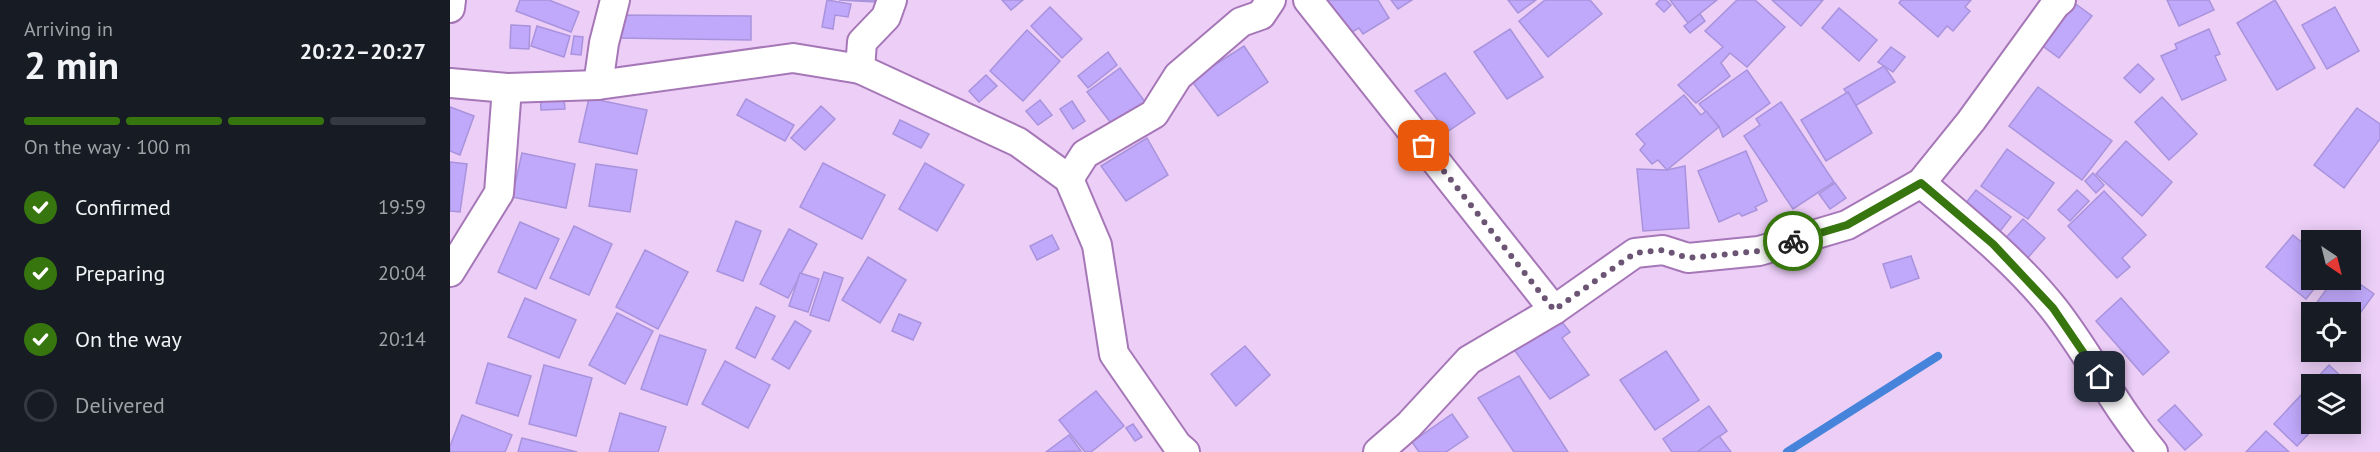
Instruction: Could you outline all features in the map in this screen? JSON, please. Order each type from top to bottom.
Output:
[{"type":"street","points":[[450,8],[451,0]]},
{"type":"street","points":[[598,85],[604,44],[615,0]]},
{"type":"street","points":[[860,69],[862,42],[886,17],[892,0]]},
{"type":"street","points":[[1069,179],[1085,154],[1154,114],[1178,76],[1241,22],[1261,15],[1271,0]]},
{"type":"street","points":[[1308,0],[1554,310]]},
{"type":"street","points":[[1378,452],[1408,425],[1469,360],[1554,310],[1635,253],[1663,250],[1688,258],[1759,251],[1847,225],[1921,183],[1971,121],[2055,2]]},
{"type":"street","points":[[450,82],[507,88],[598,85],[794,58],[860,69],[1017,142],[1069,179],[1097,245],[1114,354],[1177,445],[1185,452]]},
{"type":"street","points":[[450,272],[499,193],[507,88]]},
{"type":"street","points":[[1921,183],[1993,244],[2053,308],[2133,428],[2153,452]]},
{"type":"building","points":[[520,0],[549,0],[579,12],[571,32],[516,11]]},
{"type":"building","points":[[827,0],[851,4],[848,17],[835,15],[833,29],[822,27]]},
{"type":"building","points":[[839,0],[875,0],[875,2]]},
{"type":"building","points":[[1002,0],[1023,0],[1011,10]]},
{"type":"building","points":[[1317,0],[1378,0],[1389,18],[1363,34],[1359,28],[1350,33]]},
{"type":"building","points":[[1391,0],[1412,0],[1398,9]]},
{"type":"building","points":[[1508,0],[1536,0],[1518,13]]},
{"type":"building","points":[[1545,0],[1590,0],[1602,14],[1548,57],[1519,21]]},
{"type":"building","points":[[1660,0],[1666,0],[1671,5],[1664,12],[1656,4]]},
{"type":"building","points":[[1670,0],[1717,0],[1688,23]]},
{"type":"building","points":[[1737,0],[1755,0],[1785,27],[1747,67],[1730,53],[1721,63],[1730,76],[1696,103],[1678,85],[1723,47],[1705,31]]},
{"type":"building","points":[[1772,0],[1823,0],[1801,26]]},
{"type":"building","points":[[1901,0],[1971,0],[1965,7],[1970,11],[1953,31],[1947,26],[1938,37],[1899,3]]},
{"type":"building","points":[[2167,0],[2209,0],[2214,10],[2179,26]]},
{"type":"building","points":[[2275,0],[2315,68],[2277,90],[2237,23]]},
{"type":"building","points":[[2073,2],[2092,16],[2059,58],[2040,44]]},
{"type":"building","points":[[1050,7],[1082,39],[1062,58],[1031,26]]},
{"type":"building","points":[[2335,7],[2359,51],[2327,69],[2302,25]]},
{"type":"building","points":[[1839,8],[1877,40],[1859,61],[1822,28]]},
{"type":"building","points":[[1700,14],[1705,21],[1690,33],[1684,26]]},
{"type":"building","points":[[615,15],[751,16],[751,40],[615,38]]},
{"type":"building","points":[[511,25],[530,26],[529,49],[510,48]]},
{"type":"building","points":[[537,26],[570,36],[564,57],[531,46]]},
{"type":"building","points":[[1510,29],[1543,77],[1507,99],[1474,52]]},
{"type":"building","points":[[2209,29],[2220,54],[2215,56],[2226,80],[2182,100],[2161,56],[2177,49],[2175,44]]},
{"type":"building","points":[[1027,30],[1060,61],[1023,101],[990,71]]},
{"type":"building","points":[[574,36],[583,37],[581,55],[571,54]]},
{"type":"building","points":[[1244,46],[1268,82],[1218,116],[1191,80]]},
{"type":"building","points":[[1891,47],[1905,57],[1893,72],[1878,62]]},
{"type":"building","points":[[1108,52],[1117,65],[1088,88],[1078,76]]},
{"type":"building","points":[[2138,64],[2154,79],[2140,93],[2124,78]]},
{"type":"building","points":[[1884,66],[1895,82],[1855,106],[1844,89]]},
{"type":"building","points":[[1120,68],[1146,103],[1114,127],[1087,92]]},
{"type":"building","points":[[1747,70],[1770,103],[1723,137],[1719,127],[1699,104]]},
{"type":"building","points":[[1445,73],[1475,113],[1447,132],[1415,91]]},
{"type":"building","points":[[986,75],[997,86],[979,102],[969,91]]},
{"type":"building","points":[[2038,87],[2112,141],[2082,180],[2009,126]]},
{"type":"building","points":[[563,88],[565,109],[541,110],[540,89]]},
{"type":"building","points":[[1848,92],[1872,133],[1826,161],[1801,120]]},
{"type":"building","points":[[1684,95],[1701,115],[1706,111],[1719,127],[1667,170],[1658,160],[1652,164],[1640,150],[1645,144],[1636,134]]},
{"type":"building","points":[[2162,97],[2197,134],[2169,160],[2135,122]]},
{"type":"building","points":[[589,98],[647,110],[637,154],[579,142]]},
{"type":"building","points":[[746,99],[794,125],[785,141],[737,115]]},
{"type":"building","points":[[1040,100],[1052,115],[1038,125],[1026,111]]},
{"type":"building","points":[[1072,101],[1085,121],[1073,129],[1060,109]]},
{"type":"building","points":[[1781,102],[1834,182],[1793,209],[1744,136],[1760,125],[1756,119]]},
{"type":"building","points":[[821,106],[835,119],[805,150],[791,138]]},
{"type":"building","points":[[450,107],[474,116],[460,155],[450,151]]},
{"type":"building","points":[[2357,108],[2380,124],[2380,139],[2344,188],[2314,165]]},
{"type":"building","points":[[900,120],[929,134],[921,148],[893,134]]},
{"type":"building","points":[[1147,138],[1168,175],[1126,201],[1101,166]]},
{"type":"building","points":[[2126,141],[2172,182],[2142,216],[2096,174]]},
{"type":"building","points":[[2007,149],[2054,183],[2028,219],[1981,186]]},
{"type":"building","points":[[1746,151],[1767,201],[1755,207],[1757,210],[1742,216],[1739,213],[1719,222],[1698,171]]},
{"type":"building","points":[[522,153],[575,164],[566,208],[512,197]]},
{"type":"building","points":[[450,162],[467,164],[460,212],[450,211]]},
{"type":"building","points":[[823,163],[885,195],[862,239],[800,207]]},
{"type":"building","points":[[925,163],[964,185],[937,231],[899,209]]},
{"type":"building","points":[[596,164],[637,170],[630,212],[589,206]]},
{"type":"building","points":[[1685,166],[1689,228],[1643,231],[1637,169],[1667,170]]},
{"type":"building","points":[[2093,173],[2104,185],[2096,193],[2085,181]]},
{"type":"building","points":[[1835,183],[1846,198],[1830,209],[1819,194]]},
{"type":"building","points":[[1976,190],[2011,217],[1998,234],[1962,208]]},
{"type":"building","points":[[2077,190],[2089,201],[2070,221],[2058,210]]},
{"type":"building","points":[[2104,191],[2146,235],[2122,258],[2130,267],[2117,278],[2068,226]]},
{"type":"building","points":[[2023,219],[2045,238],[2025,261],[2002,242]]},
{"type":"building","points":[[736,221],[761,231],[743,281],[717,271]]},
{"type":"building","points":[[520,222],[559,239],[536,289],[498,272]]},
{"type":"building","points":[[574,226],[612,244],[589,295],[550,278]]},
{"type":"building","points":[[789,229],[817,244],[788,298],[760,284]]},
{"type":"building","points":[[1052,235],[1059,249],[1037,260],[1030,246]]},
{"type":"building","points":[[2293,235],[2301,242],[2301,290],[2313,290],[2306,299],[2266,267]]},
{"type":"building","points":[[645,250],[688,272],[658,329],[616,307]]},
{"type":"building","points":[[1911,256],[1919,278],[1891,288],[1883,264]]},
{"type":"building","points":[[868,257],[906,280],[880,323],[842,300]]},
{"type":"building","points":[[824,272],[843,278],[829,321],[810,315]]},
{"type":"building","points":[[800,273],[819,279],[808,312],[789,306]]},
{"type":"building","points":[[2361,285],[2374,294],[2361,312],[2361,302],[2317,302],[2326,290],[2361,290]]},
{"type":"building","points":[[525,298],[576,320],[559,358],[508,337]]},
{"type":"building","points":[[2121,298],[2169,352],[2143,375],[2096,321]]},
{"type":"building","points":[[756,307],[775,316],[755,358],[736,348]]},
{"type":"building","points":[[617,313],[653,331],[625,384],[589,365]]},
{"type":"building","points":[[899,314],[921,323],[913,340],[892,331]]},
{"type":"building","points":[[1558,317],[1570,332],[1562,338],[1589,375],[1550,399],[1515,351],[1550,327]]},
{"type":"building","points":[[795,321],[811,331],[789,369],[772,359]]},
{"type":"building","points":[[660,335],[706,350],[687,405],[641,389]]},
{"type":"building","points":[[1245,346],[1270,375],[1236,406],[1211,374]]},
{"type":"building","points":[[1666,351],[1699,400],[1655,430],[1620,380]]},
{"type":"building","points":[[725,361],[770,385],[748,428],[702,404]]},
{"type":"building","points":[[488,363],[531,376],[518,416],[476,403]]},
{"type":"building","points":[[544,365],[592,378],[576,436],[529,424]]},
{"type":"building","points":[[2329,365],[2338,374],[2321,374]]},
{"type":"building","points":[[1519,376],[1568,452],[1514,452],[1478,398]]},
{"type":"building","points":[[1096,391],[1124,426],[1091,452],[1085,452],[1059,420]]},
{"type":"building","points":[[2301,395],[2301,434],[2308,434],[2297,446],[2274,424]]},
{"type":"building","points":[[2175,405],[2202,435],[2185,450],[2158,420]]},
{"type":"building","points":[[1709,406],[1727,431],[1698,452],[1672,452],[1663,439]]},
{"type":"building","points":[[620,413],[666,427],[658,452],[609,452]]},
{"type":"building","points":[[1452,414],[1468,437],[1446,452],[1419,452],[1412,442]]},
{"type":"building","points":[[462,415],[512,435],[505,452],[450,452],[450,446]]},
{"type":"building","points":[[1133,424],[1142,437],[1135,441],[1126,428]]},
{"type":"building","points":[[2266,431],[2289,452],[2246,452]]},
{"type":"building","points":[[1069,435],[1081,451],[1046,452]]},
{"type":"building","points":[[1719,436],[1731,452],[1697,452]]},
{"type":"building","points":[[522,438],[577,452],[518,452]]},
{"type":"waterway","points":[[1787,452],[1938,356]]},
{"type":"way so far","points":[[1424,146],[1554,310],[1635,253],[1663,250],[1688,258],[1759,251],[1793,241]]},
{"type":"route","points":[[1793,241],[1847,225],[1921,183],[1993,244],[2053,308],[2100,377]]}]
